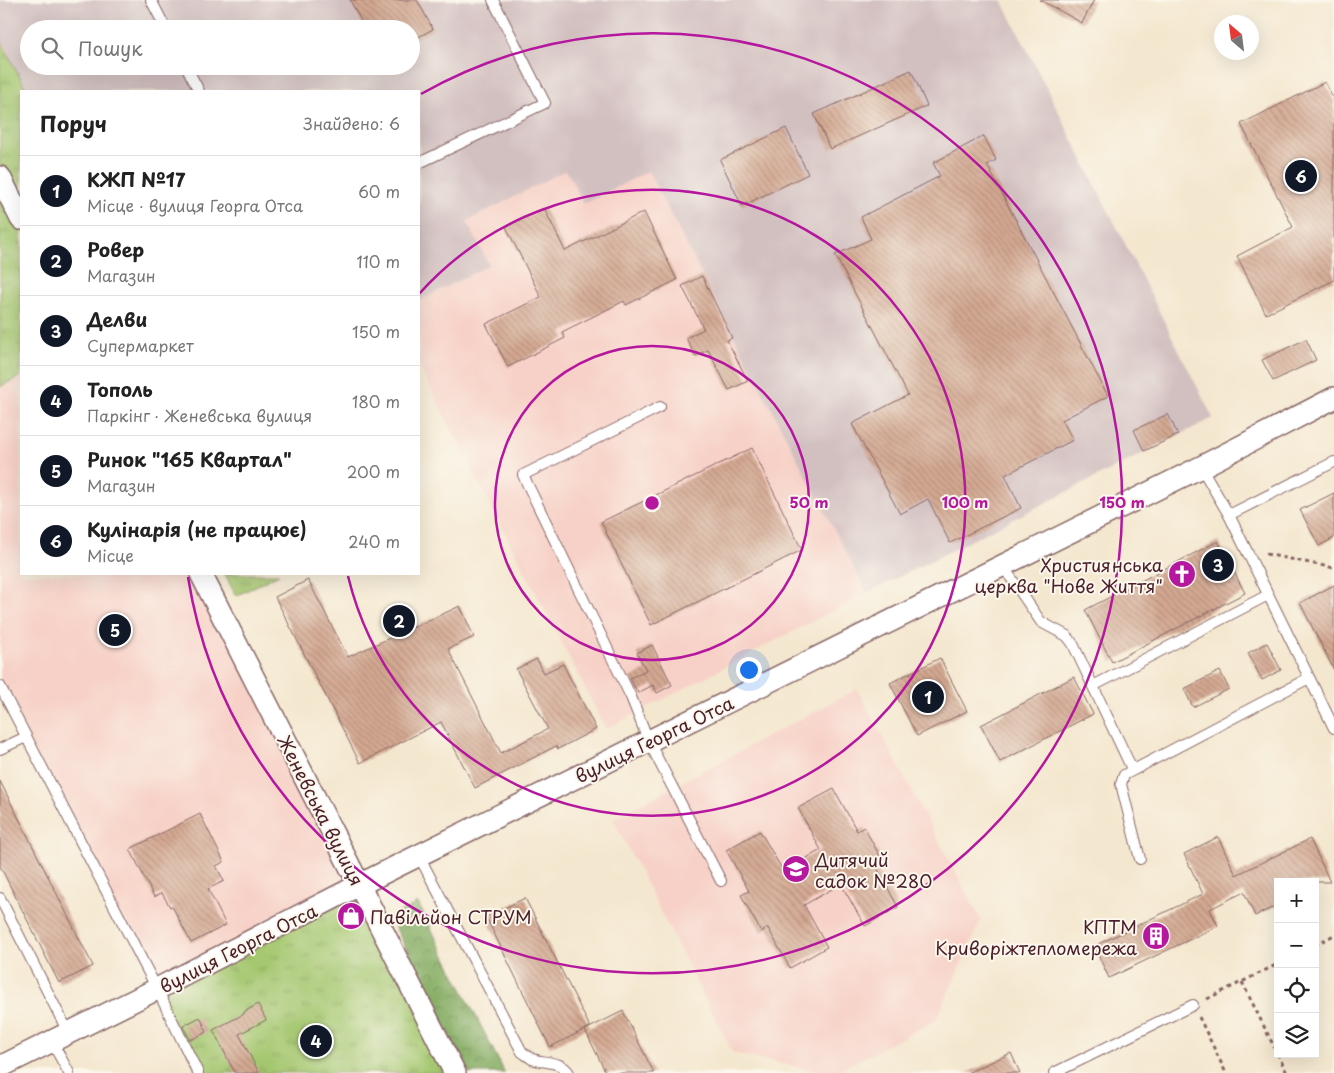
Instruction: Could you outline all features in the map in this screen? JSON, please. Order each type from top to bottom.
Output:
[{"type":"street","points":[[2,187],[20,217]]},
{"type":"street","name":"вулиця Георга Отса","points":[[0,1067],[61,1038],[359,885],[1200,468],[1334,398]]},
{"type":"street","name":"Женевська вулиця","points":[[202,575],[455,1073]]},
{"type":"lane","points":[[151,0],[161,20]]},
{"type":"lane","points":[[420,163],[545,104],[493,0]]},
{"type":"lane","points":[[191,75],[198,90]]},
{"type":"lane","points":[[660,407],[523,474],[631,696],[649,742],[721,881]]},
{"type":"lane","points":[[1229,515],[1334,462]]},
{"type":"lane","points":[[1200,468],[1229,515],[1334,728]]},
{"type":"lane","points":[[1003,566],[1041,622],[1067,636],[1073,644],[1132,770]]},
{"type":"lane","points":[[1092,686],[1268,594]]},
{"type":"lane","points":[[1140,859],[1122,784],[1124,775],[1309,678]]},
{"type":"lane","points":[[0,686],[157,989],[198,1073]]},
{"type":"lane","points":[[0,749],[26,737]]},
{"type":"lane","points":[[419,856],[522,1052],[532,1058],[560,1065],[568,1070],[569,1073]]},
{"type":"lane","points":[[0,898],[61,1038],[69,1073]]},
{"type":"lane","points":[[1054,1073],[1193,1005]]},
{"type":"path","points":[[1246,550],[1334,568]]},
{"type":"path","points":[[1319,943],[1334,935]]},
{"type":"path","points":[[1226,1073],[1193,1005],[1274,966]]},
{"type":"path","points":[[1242,982],[1287,1073]]},
{"type":"shaded area","points":[[0,0],[1002,0],[1213,418],[867,593],[648,171],[584,204],[566,170],[467,221],[489,265],[420,300],[420,90],[26,90],[0,39]]},
{"type":"shaded area","points":[[566,169],[584,204],[648,170],[867,593],[606,729],[420,368],[420,300],[489,265],[466,221]]},
{"type":"shaded area","points":[[20,377],[20,575],[202,575],[359,885],[157,989],[0,686],[0,387]]},
{"type":"shaded area","name":"Дитячий садок №280","points":[[857,689],[981,920],[936,1020],[834,1073],[825,1073],[733,1053],[613,819]]},
{"type":"green space","points":[[0,39],[26,90],[20,90],[20,377],[0,387]]},
{"type":"green space","points":[[226,575],[277,575],[236,596]]},
{"type":"green space","points":[[359,885],[455,1073],[198,1073],[157,989]]},
{"type":"green space","points":[[418,903],[505,1073],[469,1073],[390,917]]},
{"type":"building","points":[[350,0],[417,0],[433,29],[420,36],[420,20],[360,20]]},
{"type":"building","points":[[1040,0],[1094,0],[1082,23]]},
{"type":"building","points":[[911,70],[927,106],[830,149],[814,114]]},
{"type":"building","points":[[1325,82],[1334,100],[1334,280],[1266,314],[1237,256],[1293,227],[1241,124]]},
{"type":"building","points":[[786,128],[808,174],[742,206],[720,160]]},
{"type":"building","points":[[984,136],[996,160],[987,165],[1108,396],[1062,420],[1073,440],[1005,475],[1021,508],[950,543],[928,499],[900,514],[852,424],[908,395],[835,255],[871,239],[861,217],[940,176],[933,163]]},
{"type":"building","points":[[544,208],[565,251],[644,212],[677,280],[626,305],[624,301],[562,332],[565,338],[508,367],[486,324],[541,297],[506,227]]},
{"type":"building","points":[[702,276],[732,338],[727,340],[748,381],[729,390],[708,350],[695,356],[686,338],[704,329],[682,286]]},
{"type":"building","points":[[1306,339],[1316,360],[1273,381],[1262,360]]},
{"type":"building","points":[[1168,414],[1178,435],[1144,451],[1134,430]]},
{"type":"building","points":[[752,448],[802,550],[651,625],[601,522]]},
{"type":"building","points":[[1334,493],[1334,538],[1319,546],[1300,510]]},
{"type":"building","points":[[1218,541],[1245,593],[1112,662],[1085,610]]},
{"type":"building","points":[[308,580],[348,657],[460,606],[474,637],[448,649],[501,753],[548,729],[516,669],[537,659],[544,673],[563,664],[596,729],[558,749],[556,746],[475,788],[441,722],[360,763],[275,597]]},
{"type":"building","points":[[1334,585],[1334,670],[1300,603]]},
{"type":"building","points":[[1267,643],[1281,670],[1262,680],[1248,653]]},
{"type":"building","points":[[652,645],[672,685],[657,693],[653,685],[638,693],[630,678],[646,670],[637,653]]},
{"type":"building","points":[[940,658],[967,711],[917,736],[890,683]]},
{"type":"building","points":[[1220,671],[1229,689],[1193,707],[1184,689]]},
{"type":"building","points":[[1074,677],[1093,714],[1000,762],[981,725]]},
{"type":"building","points":[[0,781],[93,966],[59,983],[0,866]]},
{"type":"building","points":[[834,789],[857,831],[864,827],[883,862],[876,866],[898,907],[865,926],[841,884],[804,905],[827,947],[790,968],[768,928],[761,932],[741,895],[749,891],[726,850],[760,831],[783,871],[821,850],[798,808]]},
{"type":"building","points":[[200,814],[224,862],[216,866],[224,881],[208,889],[226,925],[191,943],[172,906],[170,907],[162,893],[154,897],[130,849]]},
{"type":"building","points":[[1218,837],[1236,875],[1310,839],[1330,882],[1319,882],[1319,878],[1274,878],[1274,907],[1255,916],[1244,892],[1210,909],[1218,926],[1109,978],[1094,946],[1203,894],[1184,854]]},
{"type":"building","points":[[525,898],[590,1027],[550,1047],[486,917]]},
{"type":"building","points":[[258,1004],[266,1020],[239,1034],[259,1073],[235,1073],[213,1030],[244,1014],[244,1012]]},
{"type":"building","points":[[623,1011],[654,1073],[606,1073],[585,1030]]},
{"type":"building","points":[[200,1017],[207,1032],[190,1040],[183,1026]]},
{"type":"building","points":[[1011,1053],[1020,1073],[967,1073]]},
{"type":"place","name":"Кулінарія (не працює)","points":[[1301,176]]},
{"type":"place","name":"Делви","points":[[1218,565]]},
{"type":"place","name":"Християнська церква \"Нове Життя\"","points":[[1182,574]]},
{"type":"place","name":"Ровер","points":[[399,621]]},
{"type":"place","name":"Ринок \"165 Квартал\"","points":[[115,630]]},
{"type":"place","name":"КЖП №17","points":[[928,697]]},
{"type":"place","name":"Дитячий садок №280","points":[[796,869]]},
{"type":"place","name":"Павільйон СТРУМ","points":[[351,916]]},
{"type":"place","name":"КПТМ Криворіжтепломережа","points":[[1156,936]]},
{"type":"place","name":"Тополь","points":[[316,1041]]}]
